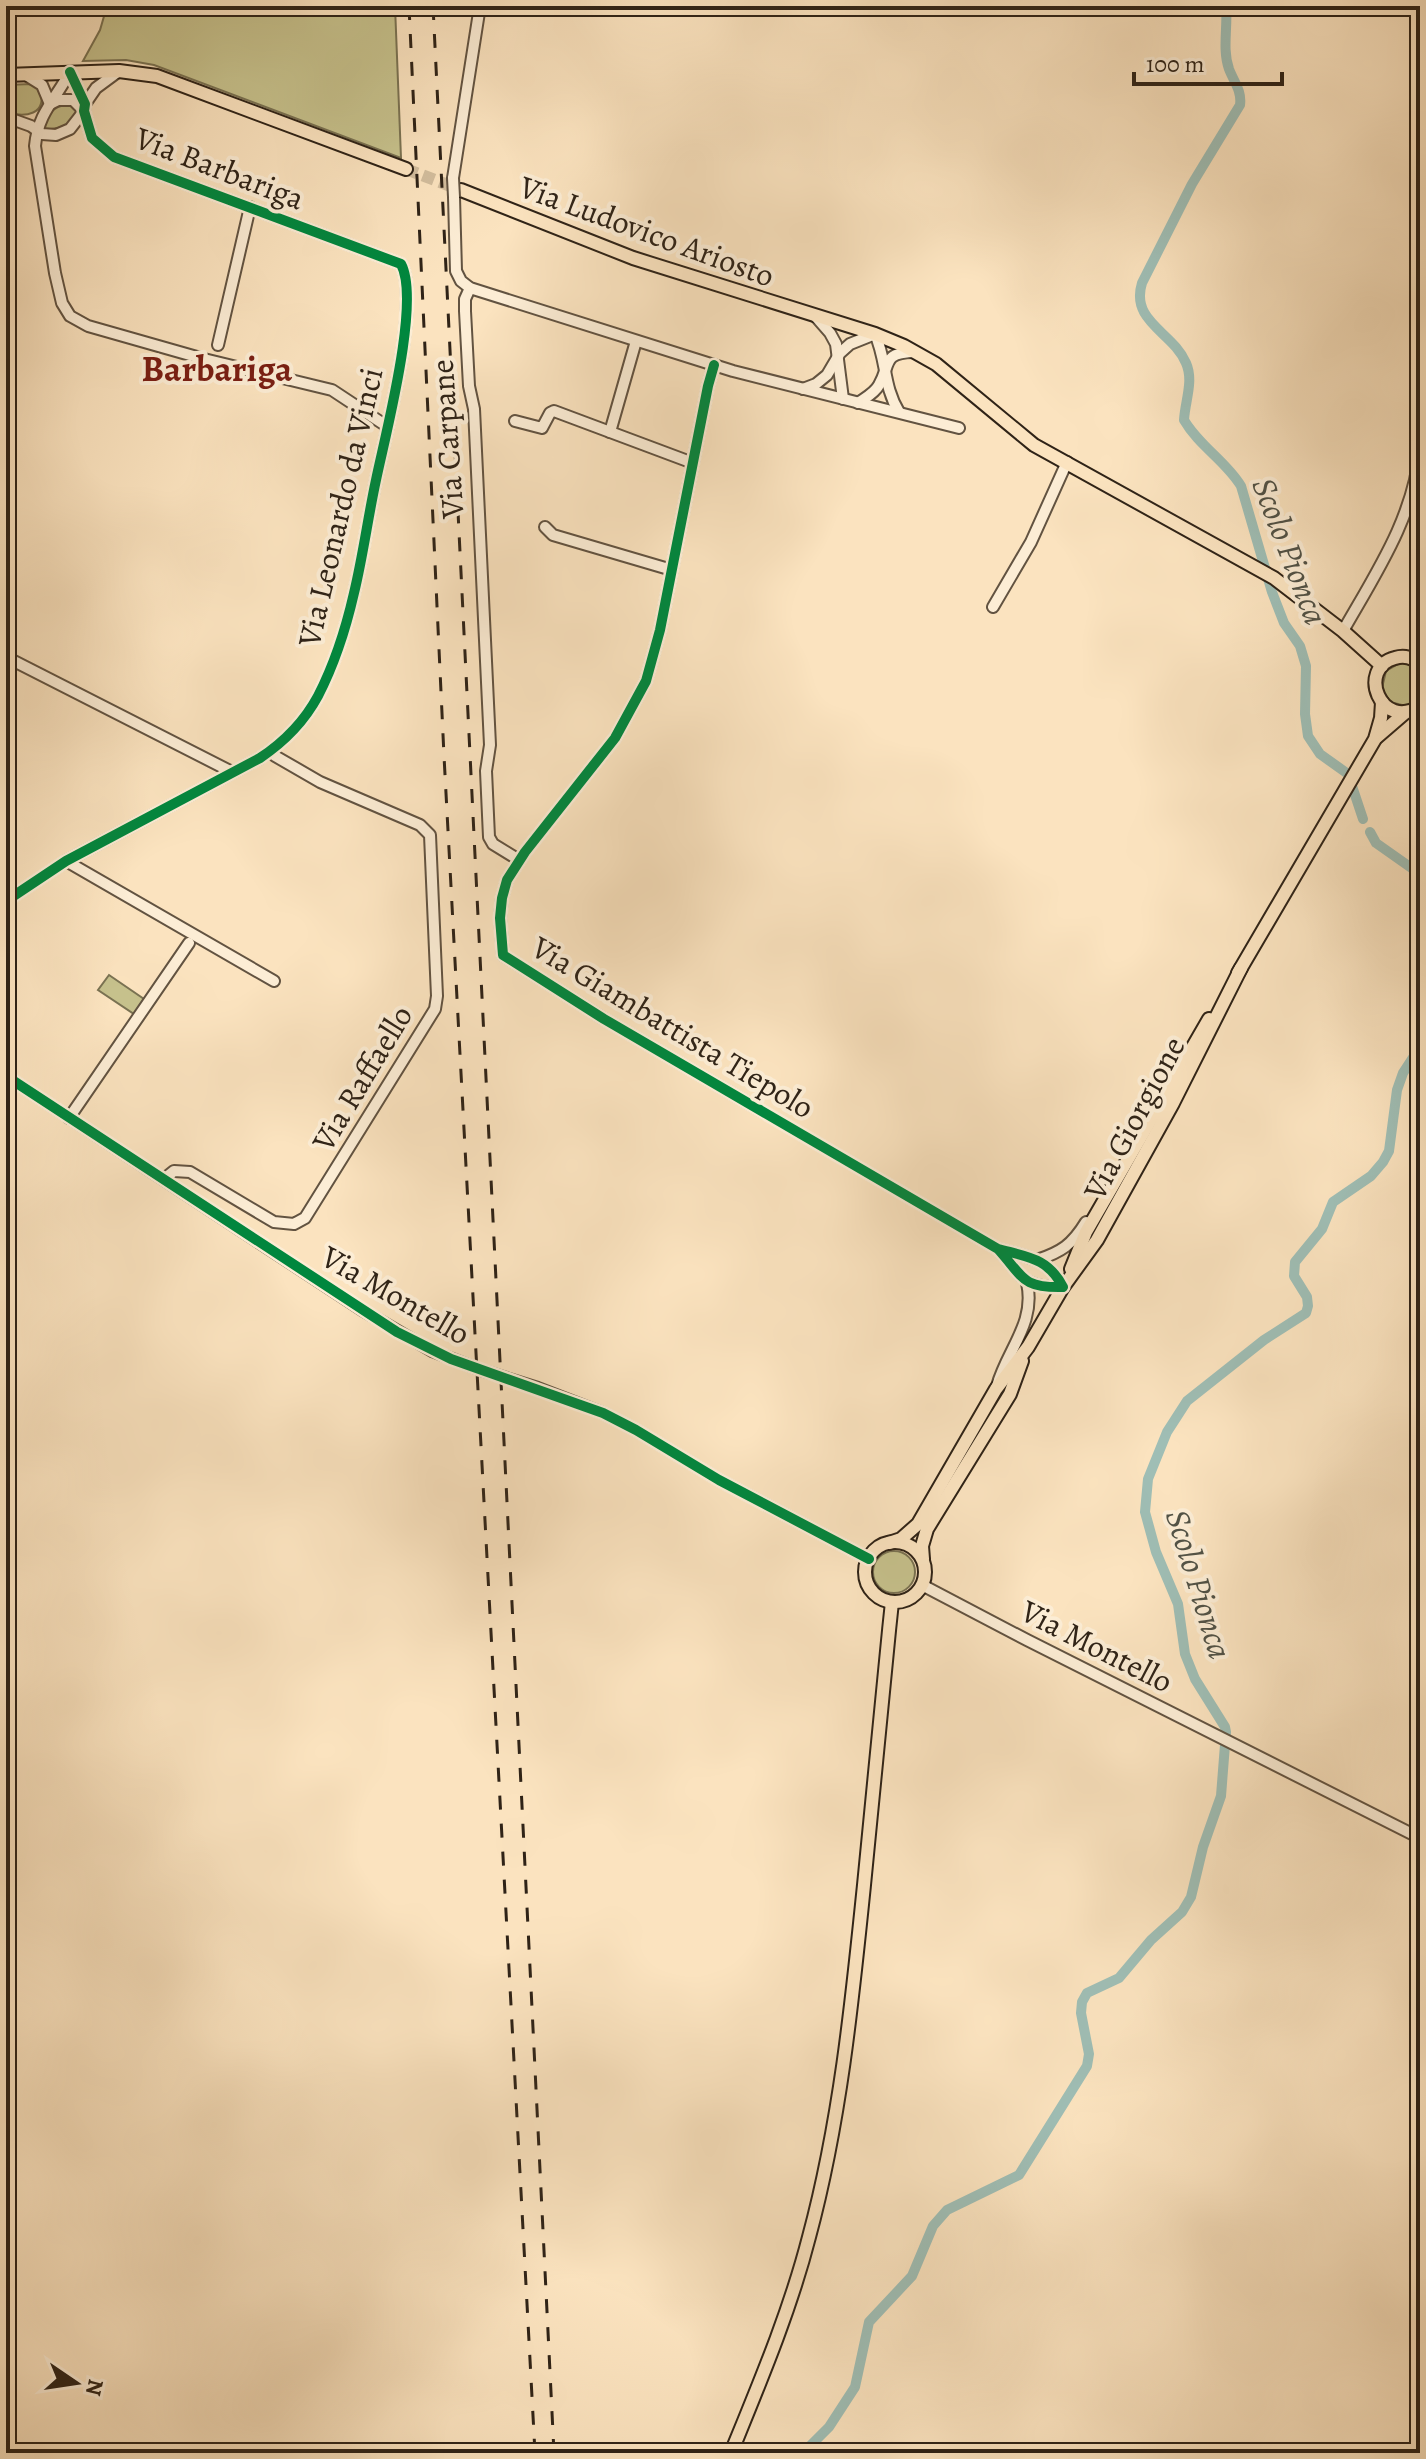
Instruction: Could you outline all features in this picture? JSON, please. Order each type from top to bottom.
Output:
[{"type":"main road","name":"Via Barbariga","points":[[6,75],[142,73],[174,81],[406,169]]},
{"type":"main road","name":"Via Ludovico Ariosto","points":[[457,195],[645,262],[875,334],[915,352],[936,364],[1034,445],[1274,578],[1343,631],[1382,666]]},
{"type":"main road","points":[[1382,666],[1397,657],[1420,663]]},
{"type":"main road","name":"Via Giorgione","points":[[1063,1287],[1086,1232],[1202,1029],[1375,739],[1382,702],[1375,684],[1382,666]]},
{"type":"main road","points":[[1382,702],[1397,712],[1406,712]]},
{"type":"main road","name":"Via Giorgione","points":[[1375,739],[1406,712],[1420,706]]},
{"type":"main road","name":"Via Giorgione","points":[[889,1543],[901,1539],[918,1524],[996,1389],[1028,1347],[1063,1287],[1097,1240],[1173,1103],[1241,968]]},
{"type":"main road","name":"Via Giorgione","points":[[923,1559],[922,1546],[927,1529],[1010,1394],[1028,1347]]},
{"type":"main road","points":[[901,1542],[923,1559],[925,1575],[922,1585],[910,1598],[892,1602],[880,1598],[871,1589],[866,1577],[869,1559],[875,1550],[889,1543],[901,1542]]},
{"type":"main road","points":[[731,2453],[775,2346],[794,2290],[834,2129],[855,1968],[892,1602]]},
{"type":"street","name":"Via Carpane","points":[[480,6],[458,130],[453,178],[457,195],[456,271],[461,281],[470,288],[465,299],[465,311],[469,386],[474,409],[490,745],[486,771],[489,837],[493,844],[519,860]]},
{"type":"street","points":[[6,117],[37,128],[42,134],[64,133],[74,125],[96,88],[119,71]]},
{"type":"street","points":[[70,72],[37,128],[36,159],[55,273],[62,303],[70,316],[88,326],[204,359],[332,390],[388,427]]},
{"type":"street","name":"Via Barbariga","points":[[70,72],[85,108],[92,138],[114,157],[401,264]]},
{"type":"street","points":[[26,75],[45,89],[50,104]]},
{"type":"street","points":[[50,104],[58,100],[73,100],[85,108]]},
{"type":"street","points":[[218,345],[250,207]]},
{"type":"street","name":"Via Leonardo da Vinci","points":[[6,901],[66,861],[270,751],[305,718],[318,696],[343,633],[354,594],[404,334],[407,287],[401,264]]},
{"type":"street","points":[[470,288],[714,365],[959,428]]},
{"type":"street","points":[[816,317],[836,344],[843,399]]},
{"type":"street","points":[[801,389],[816,384],[827,375],[850,344],[875,334],[881,348],[890,398],[899,412]]},
{"type":"street","points":[[610,432],[636,341]]},
{"type":"street","points":[[858,403],[879,385],[892,356],[915,352]]},
{"type":"street","name":"Via Giambattista Tiepolo","points":[[714,365],[653,659],[638,699],[615,738],[519,860],[507,880],[500,918],[503,955],[604,1019],[998,1249],[1037,1260]]},
{"type":"street","points":[[515,421],[542,428],[553,411],[693,463]]},
{"type":"street","points":[[1343,631],[1398,532],[1412,495],[1420,449]]},
{"type":"street","points":[[993,607],[1031,542],[1067,462]]},
{"type":"street","points":[[545,527],[553,535],[672,570]]},
{"type":"street","points":[[6,657],[232,772]]},
{"type":"street","name":"Via Raffaello","points":[[164,1179],[174,1171],[190,1172],[274,1222],[294,1224],[305,1218],[435,1009],[430,835],[420,825],[320,782],[270,751]]},
{"type":"street","points":[[66,861],[274,981]]},
{"type":"street","points":[[69,1118],[189,943]]},
{"type":"street","name":"Via Montello","points":[[6,1076],[352,1304],[432,1351],[603,1413],[719,1480],[869,1559]]},
{"type":"street","name":"Via Giorgione","points":[[1037,1260],[1070,1244],[1081,1230],[1148,1113],[1171,1085]]},
{"type":"street","name":"Via Giambattista Tiepolo","points":[[998,1249],[1027,1283]]},
{"type":"street","points":[[1037,1260],[1049,1267],[1063,1287]]},
{"type":"street","points":[[996,1389],[1002,1367],[1028,1317],[1030,1297],[1027,1283],[1047,1288],[1063,1287]]},
{"type":"street","name":"Via Montello","points":[[922,1585],[1420,1838]]},
{"type":"shaded area","points":[[107,6],[395,6],[401,158],[154,65],[126,60],[83,61],[100,30]]},
{"type":"shaded area","points":[[31,84],[40,89],[42,98],[38,109],[20,115],[6,112],[6,85]]},
{"type":"shaded area","points":[[72,104],[77,113],[71,121],[60,128],[45,129],[43,125],[51,112],[57,107]]},
{"type":"shaded area","points":[[1400,663],[1412,664],[1420,671],[1420,699],[1406,706],[1390,702],[1382,688],[1386,671]]},
{"type":"shaded area","points":[[109,975],[144,999],[134,1014],[98,990]]},
{"type":"shaded area","points":[[894,1551],[909,1557],[915,1572],[909,1587],[894,1593],[879,1587],[873,1572],[879,1557]]},
{"type":"waterway","name":"Scolo Pionca","points":[[1226,6],[1227,61],[1239,91],[1240,105],[1192,184],[1142,283],[1142,308],[1186,363],[1189,384],[1184,420],[1241,486],[1272,592],[1284,623],[1300,646],[1306,666],[1308,736],[1320,754],[1348,774],[1363,819]]},
{"type":"waterway","name":"Scolo Pionca","points":[[1370,832],[1376,843],[1420,874]]},
{"type":"waterway","name":"Scolo Pionca","points":[[803,2453],[829,2427],[855,2387],[869,2322],[912,2276],[933,2226],[947,2210],[1019,2175],[1087,2066],[1089,2054],[1081,2013],[1087,1993],[1119,1978],[1151,1940],[1182,1912],[1191,1897],[1203,1847],[1221,1796],[1226,1732],[1195,1679],[1185,1654],[1178,1604],[1156,1552],[1145,1512],[1148,1479],[1167,1432],[1187,1401],[1264,1340],[1306,1313],[1307,1297],[1294,1276],[1295,1262],[1322,1229],[1333,1202],[1371,1176],[1389,1151],[1397,1090],[1403,1073],[1418,1050],[1420,1010]]},
{"type":"tunnel","points":[[406,169],[461,190]]},
{"type":"railway","points":[[409,6],[444,756],[535,2453]]},
{"type":"railway","points":[[433,6],[554,2453]]},
{"type":"cycle path","points":[[6,901],[66,861],[260,758],[293,731],[306,714],[324,684],[334,659],[354,593],[393,402],[407,307],[406,282],[401,264],[114,157],[92,138],[85,104],[70,72]]},
{"type":"cycle path","points":[[714,365],[660,630],[646,681],[615,738],[525,852],[507,880],[500,918],[503,955],[604,1019],[998,1249],[1044,1264],[1063,1287],[1031,1283],[998,1249]]},
{"type":"cycle path","points":[[6,1076],[397,1332],[451,1359],[603,1413],[719,1480],[869,1559]]},
{"type":"district","name":"Barbariga","points":[[217,368]]}]
